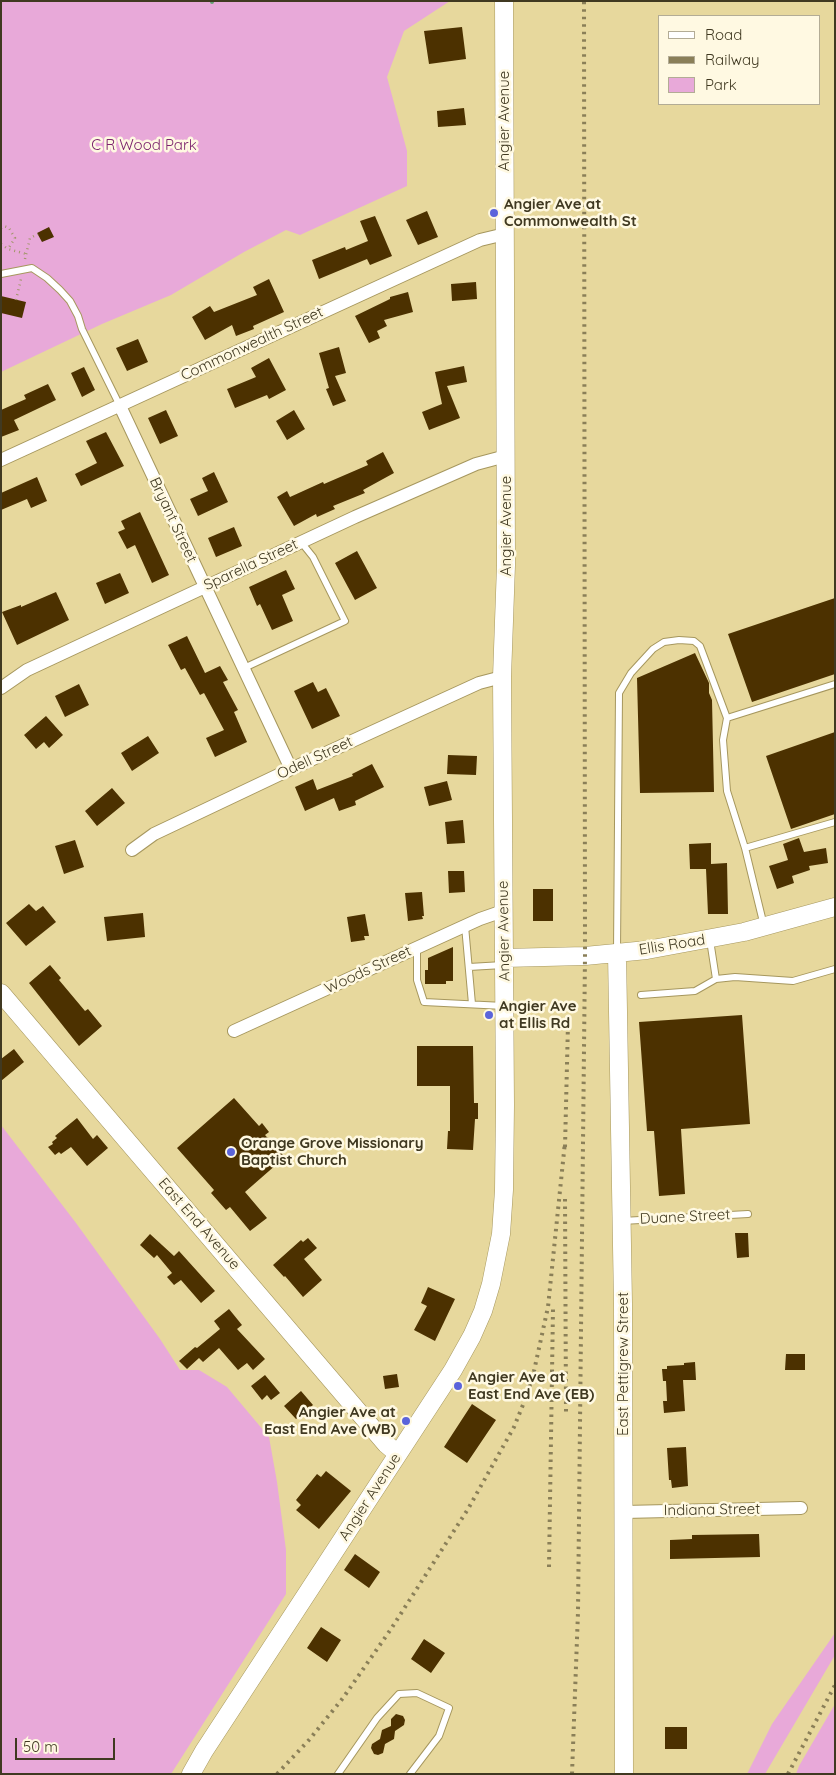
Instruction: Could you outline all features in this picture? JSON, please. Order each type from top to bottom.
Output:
[{"type":"main road","name":"Angier Avenue","points":[[191,1774],[204,1751],[453,1370],[472,1336],[483,1311],[491,1284],[501,1234],[504,1190],[505,1006],[502,676],[506,565],[504,1]]},
{"type":"main road","name":"Ellis Road","points":[[504,962],[617,954],[710,939],[765,927],[835,906]]},
{"type":"main road","name":"East Pettigrew Street","points":[[617,954],[624,1512],[624,1774]]},
{"type":"main road","name":"East End Avenue","points":[[1,993],[386,1444],[398,1454]]},
{"type":"street","name":"Commonwealth Street","points":[[1,460],[480,240],[505,234]]},
{"type":"street","name":"Bryant Street","points":[[120,406],[290,769]]},
{"type":"street","name":"Sparella Street","points":[[1,688],[27,670],[301,542],[476,464],[506,456]]},
{"type":"street","name":"Odell Street","points":[[132,850],[154,834],[290,769],[479,683],[502,676]]},
{"type":"street","name":"Woods Street","points":[[234,1031],[465,926],[504,911]]},
{"type":"street","name":"Indiana Street","points":[[624,1512],[801,1508]]},
{"type":"lane","points":[[1,274],[32,268],[47,278],[70,301],[120,406]]},
{"type":"lane","points":[[244,668],[345,620],[314,557],[301,542]]},
{"type":"lane","points":[[617,954],[619,693],[630,673],[653,648],[664,642],[679,640],[694,642],[700,646],[727,718],[722,740],[727,791],[745,848],[765,927]]},
{"type":"lane","points":[[727,718],[835,684]]},
{"type":"lane","points":[[745,848],[835,822]]},
{"type":"lane","points":[[465,926],[472,1004]]},
{"type":"lane","points":[[710,939],[716,979]]},
{"type":"lane","points":[[417,948],[417,980],[424,1002],[505,1006]]},
{"type":"lane","points":[[469,967],[504,962]]},
{"type":"lane","points":[[641,995],[695,991],[716,979],[735,977],[793,981],[835,970]]},
{"type":"lane","name":"Duane Street","points":[[621,1221],[748,1214]]},
{"type":"lane","points":[[338,1774],[376,1718],[399,1694],[417,1693],[449,1708],[438,1736],[410,1774]]},
{"type":"path","points":[[1,228],[4,226],[9,228],[14,238],[8,249]]},
{"type":"path","points":[[1,244],[8,249],[26,254]]},
{"type":"green space","name":"C R Wood Park","points":[[1,1],[450,1],[404,31],[387,77],[407,151],[407,186],[300,235],[286,230],[244,252],[171,295],[102,324],[1,372]]},
{"type":"green space","points":[[1,1125],[76,1223],[160,1339],[180,1370],[199,1370],[227,1387],[269,1437],[286,1550],[286,1594],[171,1774],[1,1774]]},
{"type":"green space","points":[[835,1633],[835,1655],[765,1774],[747,1774],[772,1724]]},
{"type":"green space","points":[[835,1704],[835,1774],[796,1774],[799,1766]]},
{"type":"building","points":[[462,27],[466,59],[429,64],[424,31]]},
{"type":"building","points":[[464,108],[466,125],[438,127],[437,111]]},
{"type":"building","points":[[427,211],[438,237],[418,245],[406,220]]},
{"type":"building","points":[[375,216],[392,256],[370,265],[367,259],[319,279],[312,260],[345,247],[346,250],[368,241],[360,221]]},
{"type":"building","points":[[49,227],[54,237],[42,242],[37,233]]},
{"type":"building","points":[[269,279],[284,312],[253,326],[254,329],[236,336],[232,325],[205,340],[192,317],[210,306],[214,312],[257,295],[253,287]]},
{"type":"building","points":[[476,282],[477,299],[452,301],[451,284]]},
{"type":"building","points":[[408,292],[413,312],[384,320],[387,326],[377,331],[380,338],[369,343],[355,316],[390,299],[390,297]]},
{"type":"building","points":[[1,296],[26,302],[22,318],[1,313]]},
{"type":"building","points":[[138,339],[148,362],[127,371],[116,348]]},
{"type":"building","points":[[339,347],[346,373],[335,376],[346,401],[333,406],[326,389],[329,388],[319,353]]},
{"type":"building","points":[[269,358],[286,390],[269,399],[267,395],[235,408],[227,389],[256,377],[251,368]]},
{"type":"building","points":[[464,366],[467,382],[447,386],[460,418],[429,430],[422,412],[442,404],[435,372]]},
{"type":"building","points":[[84,367],[95,390],[82,397],[71,373]]},
{"type":"building","points":[[48,384],[56,400],[14,420],[19,430],[1,437],[1,410],[26,399],[24,395]]},
{"type":"building","points":[[166,410],[178,436],[160,444],[148,418]]},
{"type":"building","points":[[294,410],[305,429],[287,440],[276,421]]},
{"type":"building","points":[[106,432],[124,466],[81,486],[75,474],[97,463],[86,441]]},
{"type":"building","points":[[383,452],[394,473],[363,490],[365,493],[333,506],[335,509],[317,517],[316,514],[294,526],[277,497],[287,491],[290,497],[323,482],[324,484],[368,465],[366,461]]},
{"type":"building","points":[[214,472],[228,502],[198,516],[190,499],[208,491],[202,478]]},
{"type":"building","points":[[37,477],[47,501],[31,508],[27,499],[1,510],[1,493]]},
{"type":"building","points":[[140,512],[169,575],[152,583],[135,545],[127,549],[118,532],[125,529],[121,521]]},
{"type":"building","points":[[234,527],[242,546],[216,557],[208,538]]},
{"type":"building","points":[[357,551],[377,588],[355,600],[335,563]]},
{"type":"building","points":[[286,570],[295,589],[282,595],[293,621],[272,630],[260,604],[257,606],[249,587]]},
{"type":"building","points":[[120,573],[129,593],[105,604],[96,583]]},
{"type":"building","points":[[56,592],[69,620],[17,645],[2,612],[21,605],[21,607]]},
{"type":"building","points":[[835,598],[835,674],[752,702],[728,634]]},
{"type":"building","points":[[187,636],[205,673],[220,666],[228,680],[223,682],[238,710],[234,712],[247,742],[215,757],[206,738],[224,730],[204,693],[200,695],[185,668],[181,670],[168,645]]},
{"type":"building","points":[[695,653],[709,683],[709,693],[712,700],[714,792],[640,793],[637,678]]},
{"type":"building","points":[[313,682],[318,692],[326,688],[340,716],[312,729],[294,691]]},
{"type":"building","points":[[79,684],[89,705],[65,717],[55,696]]},
{"type":"building","points":[[46,716],[63,735],[49,748],[44,742],[36,749],[24,735]]},
{"type":"building","points":[[835,732],[835,814],[791,829],[766,756]]},
{"type":"building","points":[[148,736],[159,753],[132,771],[121,753]]},
{"type":"building","points":[[448,755],[477,756],[476,775],[447,774]]},
{"type":"building","points":[[372,764],[384,787],[355,801],[356,805],[339,811],[334,798],[305,811],[295,787],[313,779],[317,790],[353,776],[352,774]]},
{"type":"building","points":[[447,781],[452,800],[429,806],[424,787]]},
{"type":"building","points":[[112,788],[125,803],[97,826],[85,811]]},
{"type":"building","points":[[463,820],[465,843],[447,844],[445,822]]},
{"type":"building","points":[[799,838],[804,852],[826,848],[828,863],[809,866],[810,870],[792,876],[794,883],[777,889],[769,866],[788,860],[783,844]]},
{"type":"building","points":[[75,840],[84,867],[64,874],[55,846]]},
{"type":"building","points":[[711,843],[711,864],[727,863],[728,914],[708,914],[706,869],[690,869],[689,844]]},
{"type":"building","points":[[448,871],[464,871],[465,892],[449,893]]},
{"type":"building","points":[[533,889],[553,889],[553,921],[533,921]]},
{"type":"building","points":[[422,892],[423,919],[408,921],[405,893]]},
{"type":"building","points":[[29,904],[36,911],[43,906],[56,922],[26,946],[6,923]]},
{"type":"building","points":[[143,913],[145,937],[107,941],[104,917]]},
{"type":"building","points":[[365,914],[369,936],[364,936],[365,940],[351,942],[347,917]]},
{"type":"building","points":[[453,947],[453,981],[446,981],[446,984],[425,984],[425,970],[428,970],[428,958]]},
{"type":"building","points":[[50,965],[61,978],[59,980],[85,1011],[88,1009],[102,1026],[79,1046],[29,983]]},
{"type":"building","points":[[742,1015],[750,1124],[681,1129],[685,1194],[659,1196],[654,1131],[647,1131],[639,1022]]},
{"type":"building","points":[[417,1046],[473,1046],[474,1103],[478,1103],[478,1119],[475,1119],[473,1150],[447,1149],[448,1131],[450,1131],[450,1086],[417,1086]]},
{"type":"building","points":[[14,1049],[24,1062],[1,1081],[1,1059]]},
{"type":"building","name":"Orange Grove Missionary Baptist Church","points":[[234,1098],[259,1126],[262,1123],[269,1132],[265,1135],[285,1157],[245,1192],[267,1218],[250,1231],[230,1207],[226,1210],[211,1193],[214,1190],[177,1148]]},
{"type":"building","points":[[77,1118],[93,1139],[97,1135],[108,1148],[87,1166],[71,1147],[61,1154],[59,1152],[55,1155],[48,1147],[57,1138],[55,1136]]},
{"type":"building","points":[[735,1233],[748,1233],[749,1257],[737,1258]]},
{"type":"building","points":[[150,1234],[174,1256],[179,1251],[215,1291],[201,1303],[181,1280],[174,1285],[167,1277],[172,1273],[157,1255],[154,1258],[140,1245]]},
{"type":"building","points":[[308,1238],[317,1248],[304,1259],[322,1280],[303,1297],[273,1265],[301,1240],[303,1242]]},
{"type":"building","points":[[428,1287],[455,1299],[435,1341],[414,1330],[427,1306],[421,1303]]},
{"type":"building","points":[[229,1309],[242,1325],[237,1329],[265,1359],[253,1370],[247,1363],[238,1370],[219,1348],[203,1362],[199,1358],[187,1369],[179,1361],[220,1329],[214,1321]]},
{"type":"building","points":[[786,1354],[805,1354],[805,1370],[785,1370]]},
{"type":"building","points":[[695,1362],[696,1380],[683,1380],[685,1411],[664,1413],[663,1401],[667,1401],[666,1381],[663,1381],[662,1369],[667,1369],[667,1366]]},
{"type":"building","points":[[397,1374],[399,1387],[385,1389],[383,1376]]},
{"type":"building","points":[[265,1375],[280,1393],[271,1400],[267,1395],[262,1400],[251,1386]]},
{"type":"building","points":[[301,1391],[313,1405],[296,1419],[284,1406]]},
{"type":"building","points":[[472,1404],[496,1420],[467,1463],[444,1447]]},
{"type":"building","points":[[686,1447],[688,1486],[672,1488],[671,1480],[669,1480],[667,1448]]},
{"type":"building","points":[[326,1471],[351,1491],[319,1529],[296,1510],[301,1505],[296,1500],[317,1474],[321,1477]]},
{"type":"building","points":[[759,1534],[760,1557],[670,1559],[670,1540],[692,1539],[692,1535]]},
{"type":"building","points":[[355,1554],[380,1572],[369,1588],[344,1570]]},
{"type":"building","points":[[321,1627],[341,1640],[327,1662],[307,1648]]},
{"type":"building","points":[[424,1639],[445,1653],[431,1673],[411,1659]]},
{"type":"building","points":[[396,1714],[403,1716],[405,1720],[404,1725],[395,1731],[394,1739],[385,1744],[383,1753],[374,1754],[371,1748],[372,1744],[380,1739],[382,1730],[391,1726],[391,1719]]},
{"type":"building","points":[[665,1727],[687,1727],[687,1749],[665,1749]]},
{"type":"railway","points":[[572,1774],[578,1612],[585,956],[584,1]]},
{"type":"railway","points":[[565,1147],[568,1023]]},
{"type":"railway","points":[[277,1774],[309,1740],[343,1698],[391,1629],[468,1509],[514,1427],[534,1371],[548,1307],[565,1142]]},
{"type":"railway","points":[[565,1199],[566,1412]]},
{"type":"railway","points":[[549,1567],[553,1309]]},
{"type":"railway","points":[[788,1774],[835,1685]]},
{"type":"place","name":"Angier Ave at Commonwealth St","points":[[494,213]]},
{"type":"place","name":"Angier Ave at Ellis Rd","points":[[489,1015]]},
{"type":"place","name":"Orange Grove Missionary Baptist Church","points":[[231,1152]]},
{"type":"place","name":"Angier Ave at East End Ave (EB)","points":[[458,1386]]},
{"type":"place","name":"Angier Ave at East End Ave (WB)","points":[[406,1421]]}]
